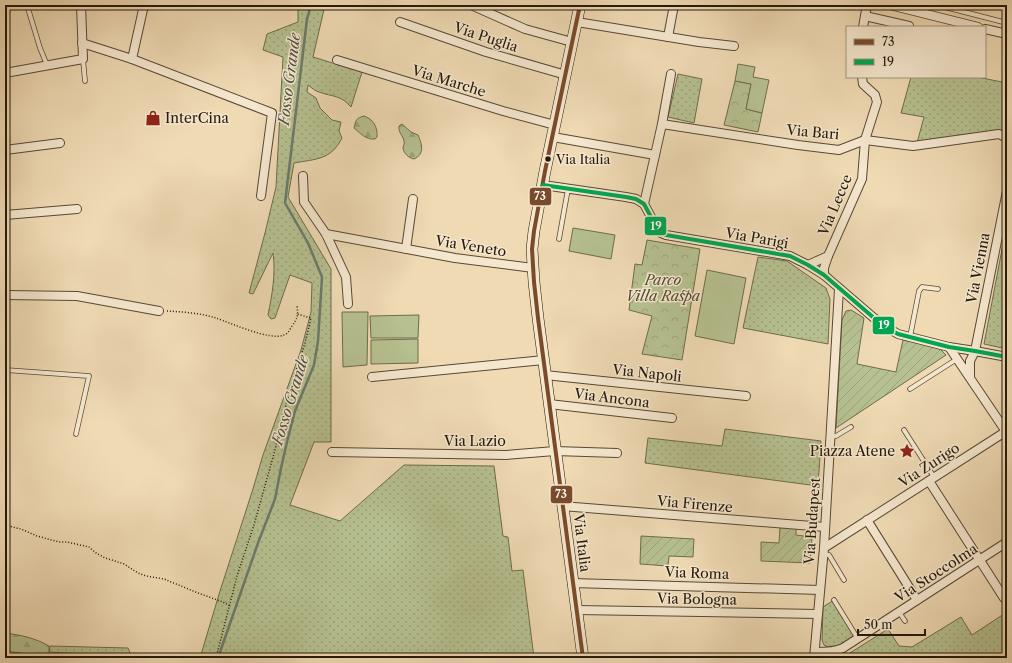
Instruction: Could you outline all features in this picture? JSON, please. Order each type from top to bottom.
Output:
[{"type":"main road","name":"Via Italia","points":[[580,5],[543,185],[532,249],[538,318],[583,658]]},
{"type":"street","points":[[5,73],[83,58],[81,5]]},
{"type":"street","points":[[132,59],[144,5]]},
{"type":"street","points":[[470,5],[526,29],[572,42]]},
{"type":"street","points":[[668,37],[674,5]]},
{"type":"street","points":[[863,26],[867,5]]},
{"type":"street","points":[[890,5],[974,26]]},
{"type":"street","points":[[865,16],[909,26]]},
{"type":"street","name":"Via Puglia","points":[[400,22],[486,52],[566,75]]},
{"type":"street","points":[[577,22],[734,46]]},
{"type":"street","points":[[986,29],[1007,34]]},
{"type":"street","points":[[82,43],[132,59],[272,113],[261,196]]},
{"type":"street","name":"Via Marche","points":[[337,60],[503,111],[555,125]]},
{"type":"street","points":[[543,185],[626,197],[636,199],[644,204],[662,124],[671,74]]},
{"type":"street","name":"Via Lecce","points":[[824,275],[824,268],[828,256],[862,178],[865,140],[876,102],[876,95],[863,84],[862,78]]},
{"type":"street","name":"Via Bari","points":[[662,124],[839,150],[865,140],[913,146],[1000,134],[1007,138]]},
{"type":"street","points":[[553,137],[655,155]]},
{"type":"street","points":[[5,150],[60,144]]},
{"type":"street","points":[[303,176],[304,202],[326,234],[346,277],[348,304]]},
{"type":"street","name":"Via Vienna","points":[[970,377],[970,361],[975,351],[1007,194]]},
{"type":"street","points":[[406,249],[413,199]]},
{"type":"street","name":"Via Parigi","points":[[644,204],[658,230],[666,235],[790,256],[808,265],[824,275],[886,328],[898,334],[950,347],[1007,357]]},
{"type":"street","points":[[5,216],[77,209]]},
{"type":"street","name":"Via Veneto","points":[[326,234],[455,258],[533,268]]},
{"type":"street","name":"Via Lecce","points":[[808,265],[828,256]]},
{"type":"street","name":"Via Budapest","points":[[814,655],[824,551],[840,289]]},
{"type":"street","points":[[5,295],[77,296],[159,311]]},
{"type":"street","points":[[950,347],[1006,433]]},
{"type":"street","points":[[372,377],[544,360]]},
{"type":"street","name":"Via Napoli","points":[[546,375],[746,396]]},
{"type":"street","name":"Via Ancona","points":[[549,404],[672,418]]},
{"type":"street","name":"Via Zurigo","points":[[824,551],[867,520],[1006,433]]},
{"type":"street","name":"Via Lazio","points":[[332,452],[506,454],[555,451],[617,453]]},
{"type":"street","points":[[932,479],[1004,598]]},
{"type":"street","name":"Via Firenze","points":[[562,506],[825,527]]},
{"type":"street","points":[[867,520],[917,600]]},
{"type":"street","name":"Via Stoccolma","points":[[814,655],[840,650],[1007,542]]},
{"type":"street","name":"Via Roma","points":[[572,583],[820,590]]},
{"type":"street","name":"Via Bologna","points":[[576,610],[818,614]]},
{"type":"lane","points":[[27,5],[40,48],[47,65]]},
{"type":"lane","points":[[937,5],[1007,23]]},
{"type":"lane","points":[[83,58],[85,80]]},
{"type":"lane","points":[[560,238],[568,189]]},
{"type":"lane","points":[[910,337],[919,291],[922,287],[938,289]]},
{"type":"lane","points":[[910,389],[958,359]]},
{"type":"lane","points":[[5,370],[89,376],[76,434]]},
{"type":"lane","points":[[831,437],[836,436],[851,427]]},
{"type":"lane","points":[[904,430],[932,479]]},
{"type":"lane","points":[[824,551],[829,555],[844,580]]},
{"type":"lane","points":[[834,600],[858,639]]},
{"type":"lane","points":[[899,612],[905,621]]},
{"type":"path","points":[[159,311],[188,312],[216,318],[266,336],[277,337],[285,335],[288,332],[297,318],[297,306]]},
{"type":"path","points":[[216,658],[237,576],[254,524],[311,318],[297,314]]},
{"type":"path","points":[[5,525],[59,542],[89,547],[104,558],[124,564],[138,573],[164,579],[230,606]]},
{"type":"green space","points":[[298,5],[325,5],[313,57],[362,72],[351,107],[344,100],[318,92],[308,85],[307,92],[316,98],[320,108],[332,120],[341,122],[339,131],[342,138],[338,145],[328,155],[294,163],[288,197],[331,269],[331,442],[314,442],[290,505],[340,521],[404,465],[494,466],[503,536],[508,537],[512,571],[523,570],[534,658],[200,658],[263,455],[301,350],[311,312],[312,283],[290,275],[275,318],[271,319],[268,315],[274,277],[273,253],[253,294],[249,293],[276,187],[283,57],[263,50],[267,34],[298,22]]},
{"type":"green space","points":[[738,64],[755,67],[753,77],[769,80],[762,113],[746,109],[751,84],[735,81]]},
{"type":"green space","points":[[678,74],[702,79],[694,123],[668,117]]},
{"type":"green space","points":[[911,78],[982,78],[1007,83],[1007,132],[992,132],[917,143],[924,117],[901,113]]},
{"type":"green space","points":[[735,81],[751,84],[746,109],[762,113],[758,132],[724,125]]},
{"type":"green space","points":[[364,116],[370,119],[376,127],[377,137],[375,139],[366,137],[354,128],[357,120]]},
{"type":"green space","points":[[402,124],[411,132],[418,135],[421,142],[421,152],[414,159],[410,158],[404,152],[403,137],[399,128]]},
{"type":"green space","points":[[1007,223],[1007,349],[984,344]]},
{"type":"green space","points":[[573,228],[615,235],[611,259],[569,251]]},
{"type":"green space","name":"Parco Villa Raspa","points":[[647,240],[700,249],[682,360],[642,354],[652,316],[629,310],[635,264],[642,265]]},
{"type":"green space","points":[[758,257],[787,261],[826,288],[830,299],[828,344],[743,328]]},
{"type":"green space","points":[[707,270],[746,278],[734,344],[695,336]]},
{"type":"green space","points":[[851,310],[864,318],[857,364],[896,372],[903,340],[938,347],[946,355],[836,428],[842,320],[846,311]]},
{"type":"green space","points":[[342,312],[368,312],[367,365],[343,367]]},
{"type":"green space","points":[[419,315],[418,338],[371,338],[370,316]]},
{"type":"green space","points":[[418,339],[418,363],[371,364],[371,340]]},
{"type":"green space","points":[[725,429],[821,441],[818,486],[645,463],[648,438],[722,446]]},
{"type":"green space","points":[[780,527],[796,528],[796,535],[812,537],[810,563],[761,561],[761,542],[779,543]]},
{"type":"green space","points":[[641,536],[694,539],[693,557],[669,556],[668,566],[640,564]]},
{"type":"green space","points":[[834,600],[855,635],[838,646],[830,648],[824,645],[822,640],[823,607]]},
{"type":"green space","points":[[1007,612],[1007,658],[842,658],[888,629],[899,646],[912,647],[961,617],[972,635]]},
{"type":"green space","points":[[5,633],[38,641],[49,646],[49,652],[42,656],[5,651]]},
{"type":"green space","points":[[50,646],[128,648],[131,655],[127,658],[114,658],[84,654],[49,652]]},
{"type":"waterway","name":"Fosso Grande","points":[[218,658],[275,499],[295,411],[314,365],[318,341],[322,277],[308,243],[285,203],[307,19],[311,5]]},
{"type":"transit line","name":"73","points":[[580,5],[545,171],[532,249],[538,318],[583,658]]},
{"type":"transit line","name":"19","points":[[543,185],[636,199],[644,204],[658,230],[666,235],[790,256],[824,275],[874,318],[898,334],[949,347],[1007,357]]},
{"type":"place","name":"InterCina","points":[[153,118]]},
{"type":"place","name":"Via Italia","points":[[548,159]]},
{"type":"place","name":"Piazza Atene","points":[[907,451]]}]
